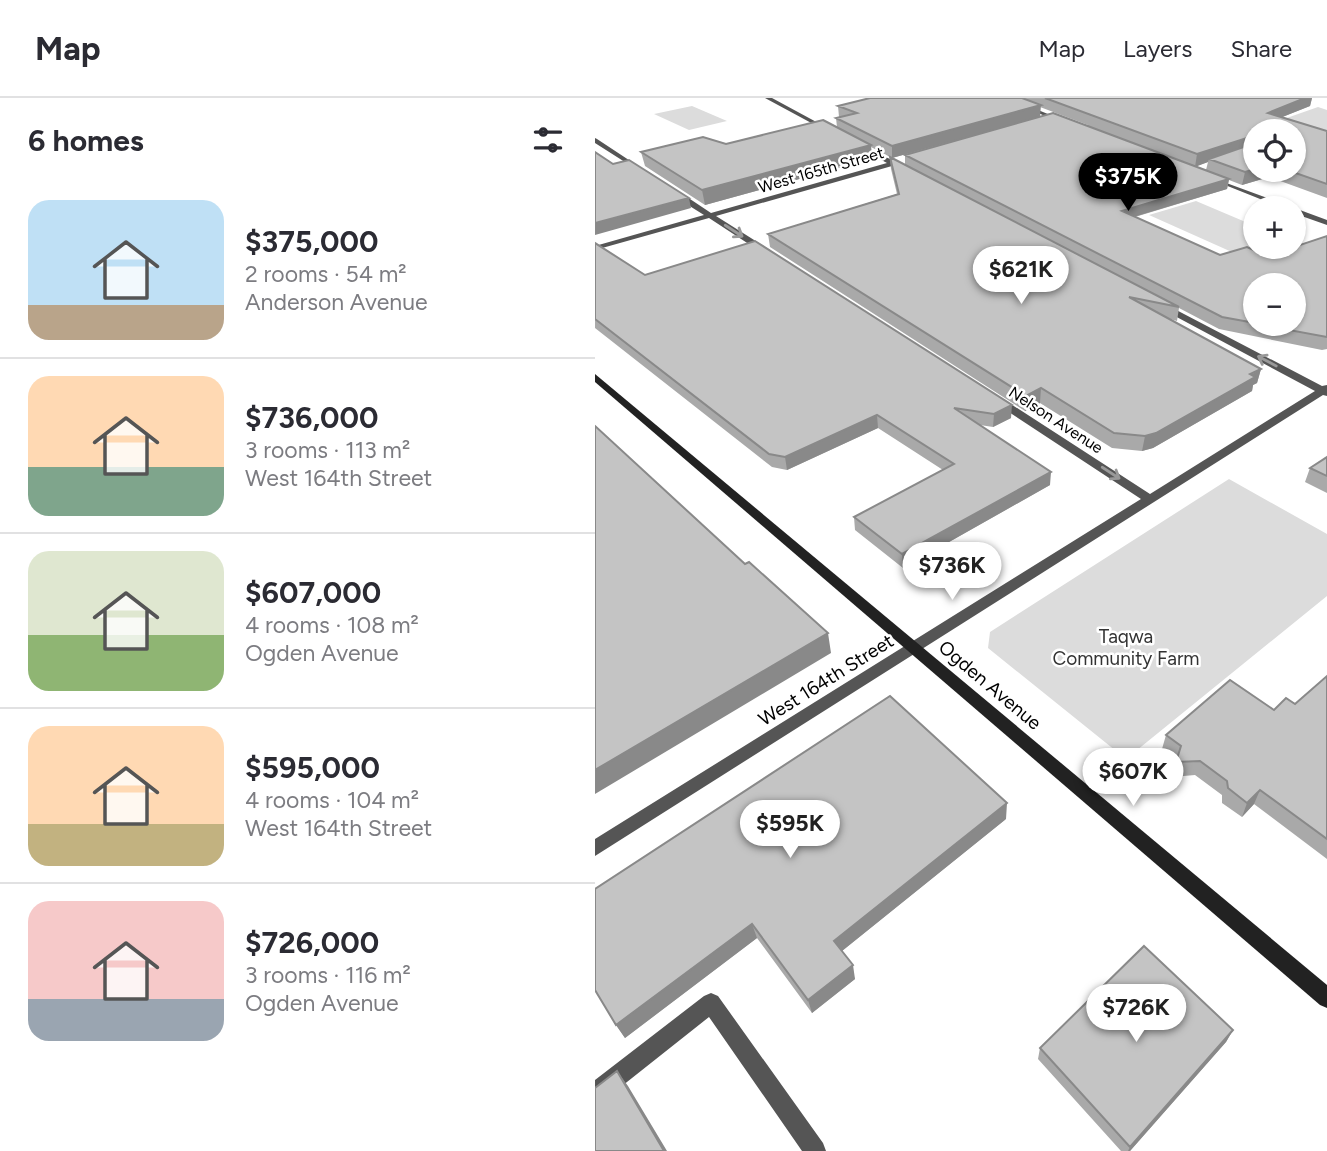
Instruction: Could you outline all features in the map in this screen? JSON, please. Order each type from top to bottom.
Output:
[{"type":"street","points":[[768,98],[836,134]]},
{"type":"street","points":[[1004,98],[1066,122]]},
{"type":"street","points":[[1042,121],[1054,117]]},
{"type":"street","points":[[595,140],[653,178]]},
{"type":"street","points":[[847,140],[917,177]]},
{"type":"street","name":"West 165th Street","points":[[595,248],[905,160]]},
{"type":"street","points":[[1205,176],[1257,196]]},
{"type":"street","points":[[664,185],[780,260]]},
{"type":"street","points":[[1306,215],[1327,223]]},
{"type":"street","points":[[1151,300],[1325,390]]},
{"type":"street","name":"Ogden Avenue","points":[[595,377],[1327,998]]},
{"type":"street","name":"West 164th Street","points":[[595,848],[1148,498],[1325,390]]},
{"type":"street","name":"Nelson Avenue","points":[[989,395],[1148,498]]},
{"type":"street","points":[[595,1093],[711,1003],[815,1151]]},
{"type":"green space","points":[[692,106],[727,121],[689,130],[654,114]]},
{"type":"green space","points":[[1318,107],[1327,110],[1327,135],[1306,128],[1306,119],[1284,119]]},
{"type":"green space","points":[[1196,201],[1243,221],[1243,257],[1149,215]]},
{"type":"green space","name":"Taqwa Community Farm","points":[[1229,479],[1327,534],[1327,596],[1126,759],[988,648],[990,632]]},
{"type":"building","points":[[870,98],[1022,98],[1041,105],[892,146],[836,118],[857,113],[838,106]]},
{"type":"building","points":[[1045,98],[1305,98],[1268,113],[1288,119],[1243,119],[1243,139],[1197,154]]},
{"type":"building","points":[[1053,113],[1229,179],[1122,211],[1220,255],[1243,248],[1243,259],[1306,259],[1306,243],[1327,236],[1327,337],[1306,333],[1306,273],[1243,273],[1243,321],[1222,317],[905,155]]},
{"type":"building","points":[[823,120],[871,145],[702,190],[641,152],[703,137],[726,144]]},
{"type":"building","points":[[1306,125],[1327,131],[1327,184],[1306,177]]},
{"type":"building","points":[[1243,147],[1243,171],[1209,159]]},
{"type":"building","points":[[595,152],[613,164],[629,160],[689,198],[595,223]]},
{"type":"building","points":[[890,157],[1179,307],[1129,297],[1261,369],[1250,374],[1255,377],[1156,433],[1145,436],[1114,433],[1041,388],[1026,396],[768,234],[899,194]]},
{"type":"building","points":[[755,241],[1012,405],[994,414],[954,408],[1051,472],[902,554],[854,517],[954,464],[877,415],[785,457],[769,454],[595,319],[595,243],[645,275]]},
{"type":"building","points":[[595,426],[745,564],[749,562],[828,633],[595,770]]},
{"type":"building","points":[[1327,457],[1327,476],[1310,468]]},
{"type":"building","points":[[1327,676],[1327,839],[1260,790],[1247,803],[1228,788],[1227,781],[1200,761],[1176,762],[1181,746],[1166,735],[1230,680],[1274,710],[1286,698],[1295,704]]},
{"type":"building","points":[[890,696],[1007,803],[834,941],[853,965],[808,1000],[752,924],[616,1025],[595,990],[595,889]]},
{"type":"building","points":[[1144,946],[1233,1030],[1130,1147],[1040,1048]]},
{"type":"building","points":[[617,1071],[664,1151],[595,1151],[595,1088]]}]
